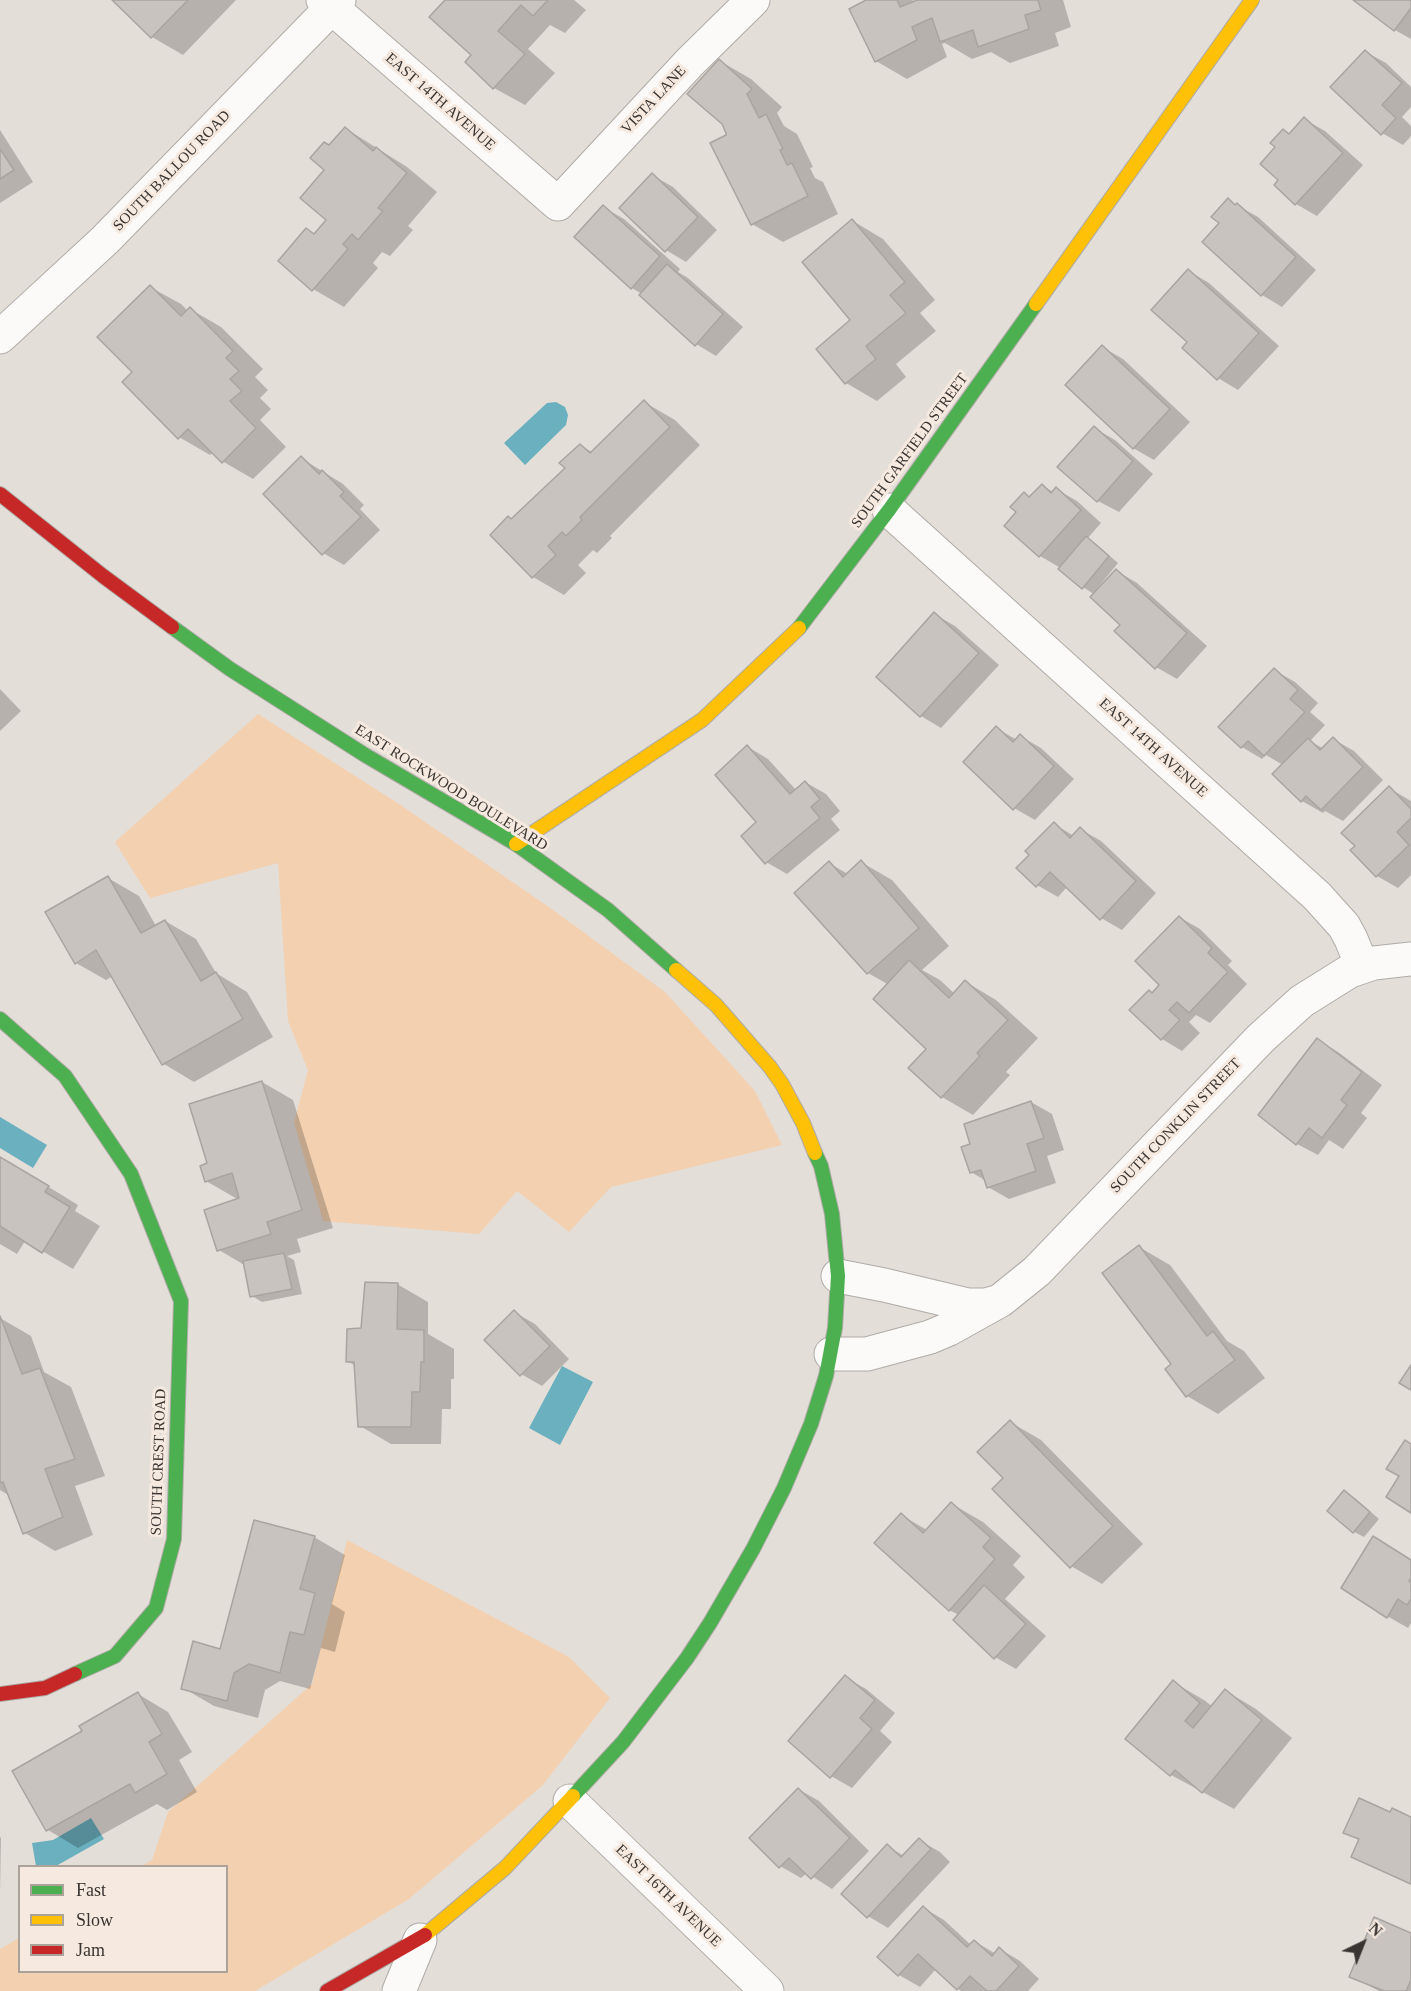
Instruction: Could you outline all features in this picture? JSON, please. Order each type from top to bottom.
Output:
[{"type":"street","name":"VISTA LANE","points":[[558,204],[690,62],[753,0]]},
{"type":"street","name":"SOUTH GARFIELD STREET","points":[[516,844],[702,720],[799,628],[889,510],[1252,0]]},
{"type":"street","name":"EAST 14TH AVENUE","points":[[331,3],[558,204]]},
{"type":"street","name":"SOUTH BALLOU ROAD","points":[[0,337],[105,240],[331,3]]},
{"type":"street","name":"EAST ROCKWOOD BOULEVARD","points":[[0,494],[103,576],[230,669],[365,755],[516,844],[608,910],[679,971],[716,1005],[782,1084],[798,1113],[821,1166],[832,1214],[838,1276],[837,1302],[831,1354],[819,1401],[798,1459],[769,1519],[734,1583],[687,1658],[623,1742],[505,1868],[420,1940],[327,1991]]},
{"type":"street","name":"EAST 14TH AVENUE","points":[[889,510],[1317,896],[1344,926],[1362,966]]},
{"type":"street","points":[[1362,966],[1391,960],[1411,959]]},
{"type":"street","name":"SOUTH CONKLIN STREET","points":[[831,1354],[867,1354],[930,1336],[959,1325],[1001,1300],[1037,1271],[1282,1019],[1318,989],[1362,966]]},
{"type":"street","name":"SOUTH CREST ROAD","points":[[0,1019],[65,1076],[131,1174],[181,1301],[174,1539],[156,1608],[115,1656],[45,1688],[0,1694]]},
{"type":"street","name":"SOUTH CONKLIN STREET","points":[[838,1276],[968,1305],[986,1305],[1001,1300]]},
{"type":"street","name":"EAST 16TH AVENUE","points":[[570,1801],[767,1991]]},
{"type":"street","points":[[399,1991],[420,1940]]},
{"type":"shaded area","points":[[258,714],[399,804],[556,912],[665,992],[755,1091],[782,1145],[611,1187],[569,1232],[517,1191],[479,1234],[323,1221],[294,1123],[308,1070],[288,1021],[278,863],[150,898],[115,842]]},
{"type":"shaded area","points":[[347,1540],[569,1657],[610,1698],[543,1785],[409,1899],[255,1991],[0,1991],[0,1949],[18,1939],[18,1973],[228,1973],[228,1865],[143,1865],[152,1860],[168,1812],[312,1684]]},
{"type":"water","points":[[556,402],[565,407],[568,415],[566,425],[525,465],[504,443],[547,403]]},
{"type":"water","points":[[0,1117],[47,1145],[33,1168],[0,1148]]},
{"type":"water","points":[[562,1366],[593,1382],[560,1445],[529,1428]]},
{"type":"water","points":[[91,1818],[104,1839],[58,1865],[36,1865],[32,1843],[53,1840]]},
{"type":"building","points":[[112,0],[188,0],[151,38]]},
{"type":"building","points":[[445,0],[548,0],[533,16],[521,5],[498,31],[525,54],[493,89],[465,62],[471,55],[429,17]]},
{"type":"building","points":[[866,0],[897,0],[900,7],[917,0],[1038,0],[1041,10],[1025,15],[1029,29],[978,47],[973,30],[940,42],[932,18],[912,27],[917,40],[875,62],[849,9]]},
{"type":"building","points":[[1353,0],[1411,0],[1411,8],[1394,31]]},
{"type":"building","points":[[1365,50],[1402,83],[1382,105],[1396,118],[1381,135],[1330,87]]},
{"type":"building","points":[[719,59],[752,89],[747,94],[759,118],[766,114],[783,149],[780,150],[787,165],[792,163],[808,196],[751,225],[710,143],[726,135],[722,124],[687,94]]},
{"type":"building","points":[[1304,117],[1343,153],[1295,205],[1274,185],[1278,180],[1260,164],[1275,147],[1270,143],[1283,129],[1289,134]]},
{"type":"building","points":[[345,127],[373,151],[376,147],[407,173],[378,208],[383,211],[358,240],[352,234],[343,244],[348,249],[312,291],[278,261],[306,228],[314,234],[326,220],[300,198],[324,170],[310,158],[324,142],[329,145]]},
{"type":"building","points":[[0,149],[14,170],[0,179]]},
{"type":"building","points":[[652,173],[698,217],[665,252],[619,208]]},
{"type":"building","points":[[1228,198],[1235,205],[1237,203],[1296,257],[1261,296],[1202,242],[1219,223],[1211,217]]},
{"type":"building","points":[[603,205],[660,256],[631,289],[574,237]]},
{"type":"building","points":[[852,219],[905,282],[890,295],[906,313],[866,346],[876,359],[845,384],[816,349],[850,320],[802,262]]},
{"type":"building","points":[[667,264],[723,314],[695,346],[639,295]]},
{"type":"building","points":[[1188,269],[1259,333],[1217,380],[1182,348],[1187,342],[1151,310]]},
{"type":"building","points":[[150,285],[181,316],[190,307],[233,351],[226,358],[239,371],[230,379],[242,391],[230,401],[256,428],[222,463],[188,429],[178,439],[122,382],[132,372],[97,337]]},
{"type":"building","points":[[1102,345],[1170,409],[1133,449],[1065,385]]},
{"type":"building","points":[[644,400],[670,427],[580,517],[582,520],[566,536],[562,532],[548,546],[556,555],[532,578],[490,535],[508,516],[511,519],[565,468],[559,463],[580,444],[590,453]]},
{"type":"building","points":[[1094,426],[1133,461],[1097,502],[1057,467]]},
{"type":"building","points":[[301,456],[319,474],[322,470],[344,492],[340,496],[361,517],[322,555],[263,494]]},
{"type":"building","points":[[1042,484],[1051,493],[1056,487],[1081,510],[1039,557],[1004,526],[1016,512],[1010,507],[1024,492],[1029,497]]},
{"type":"building","points":[[1086,536],[1109,556],[1082,589],[1058,569]]},
{"type":"building","points":[[1116,569],[1187,633],[1155,669],[1114,631],[1120,625],[1090,597]]},
{"type":"building","points":[[934,612],[979,653],[920,717],[876,677]]},
{"type":"building","points":[[1274,668],[1298,690],[1290,699],[1305,712],[1264,756],[1248,741],[1241,748],[1218,727]]},
{"type":"building","points":[[996,726],[1013,742],[1020,734],[1054,766],[1013,810],[963,762]]},
{"type":"building","points":[[1333,737],[1363,767],[1321,810],[1306,796],[1301,802],[1272,774],[1308,738],[1320,750]]},
{"type":"building","points":[[747,745],[790,794],[805,781],[820,799],[811,807],[820,818],[765,864],[741,836],[756,822],[715,775]]},
{"type":"building","points":[[1389,786],[1411,809],[1411,818],[1397,832],[1409,845],[1376,877],[1350,850],[1355,846],[1341,833]]},
{"type":"building","points":[[1054,822],[1070,838],[1080,827],[1136,881],[1100,920],[1050,872],[1036,887],[1016,868],[1029,855],[1025,851]]},
{"type":"building","points":[[861,860],[919,928],[867,974],[794,893],[829,861],[843,877]]},
{"type":"building","points":[[108,876],[141,933],[165,920],[201,981],[216,972],[243,1019],[162,1065],[96,950],[75,964],[45,912]]},
{"type":"building","points":[[1179,916],[1212,948],[1208,953],[1228,972],[1189,1013],[1177,1002],[1169,1010],[1180,1020],[1161,1040],[1129,1010],[1149,990],[1152,993],[1159,985],[1135,961]]},
{"type":"building","points":[[909,960],[949,998],[965,980],[1008,1020],[977,1053],[980,1056],[941,1098],[908,1068],[926,1049],[873,999]]},
{"type":"building","points":[[1317,1038],[1362,1072],[1341,1100],[1347,1105],[1322,1138],[1309,1128],[1296,1145],[1258,1115]]},
{"type":"building","points":[[262,1081],[302,1210],[267,1222],[271,1234],[217,1251],[204,1210],[239,1198],[232,1173],[205,1182],[200,1166],[207,1163],[189,1104]]},
{"type":"building","points":[[1031,1101],[1044,1138],[1027,1144],[1036,1171],[987,1188],[981,1170],[970,1173],[961,1147],[970,1144],[964,1124]]},
{"type":"building","points":[[0,1157],[49,1186],[45,1192],[70,1207],[42,1253],[0,1226]]},
{"type":"building","points":[[1139,1245],[1207,1336],[1213,1331],[1235,1360],[1186,1397],[1165,1369],[1171,1364],[1102,1273]]},
{"type":"building","points":[[284,1253],[292,1289],[250,1297],[243,1261]]},
{"type":"building","points":[[365,1282],[398,1283],[397,1329],[424,1330],[424,1362],[421,1362],[420,1392],[412,1392],[411,1427],[358,1427],[354,1362],[346,1362],[347,1329],[361,1328]]},
{"type":"building","points":[[514,1310],[550,1346],[520,1376],[484,1340]]},
{"type":"building","points":[[0,1316],[22,1374],[40,1368],[75,1459],[45,1469],[63,1517],[23,1534],[3,1482],[0,1483]]},
{"type":"building","points":[[1411,1365],[1411,1390],[1399,1383]]},
{"type":"building","points":[[1010,1420],[1113,1526],[1070,1568],[992,1489],[1003,1478],[977,1452]]},
{"type":"building","points":[[1405,1440],[1411,1444],[1411,1513],[1386,1497],[1399,1476],[1386,1469]]},
{"type":"building","points":[[1344,1490],[1370,1512],[1353,1533],[1327,1511]]},
{"type":"building","points":[[951,1502],[991,1538],[983,1547],[995,1559],[949,1611],[874,1543],[901,1513],[923,1533]]},
{"type":"building","points":[[254,1520],[315,1536],[300,1589],[315,1593],[304,1635],[290,1632],[280,1673],[249,1664],[234,1673],[227,1701],[181,1689],[193,1641],[220,1649]]},
{"type":"building","points":[[1373,1536],[1411,1560],[1409,1581],[1411,1599],[1407,1605],[1398,1599],[1387,1618],[1341,1588]]},
{"type":"building","points":[[984,1585],[1026,1624],[994,1659],[953,1620]]},
{"type":"building","points":[[845,1675],[875,1700],[860,1718],[872,1729],[830,1778],[788,1741]]},
{"type":"building","points":[[1173,1680],[1200,1703],[1185,1721],[1193,1728],[1225,1689],[1262,1720],[1202,1793],[1175,1770],[1170,1776],[1125,1739]]},
{"type":"building","points":[[138,1692],[162,1734],[149,1742],[167,1774],[135,1793],[130,1784],[46,1831],[12,1771],[82,1731],[79,1726]]},
{"type":"building","points":[[798,1788],[850,1838],[811,1879],[789,1858],[779,1868],[749,1838]]},
{"type":"building","points":[[1359,1798],[1390,1812],[1392,1808],[1411,1817],[1411,1884],[1351,1857],[1359,1839],[1343,1833]]},
{"type":"building","points":[[919,1838],[931,1849],[867,1918],[841,1894],[887,1844],[901,1857]]},
{"type":"building","points":[[923,1906],[967,1947],[974,1940],[992,1956],[999,1947],[1019,1966],[996,1991],[987,1991],[970,1976],[957,1990],[918,1954],[898,1976],[877,1957]]},
{"type":"building","points":[[1374,1917],[1411,1933],[1411,1980],[1406,1991],[1384,1991],[1349,1977]]},
{"type":"traffic: fast","points":[[799,628],[889,510],[1036,304]]},
{"type":"traffic: fast","points":[[172,627],[230,669],[365,755],[516,844],[608,910],[676,970]]},
{"type":"traffic: fast","points":[[0,1019],[65,1076],[131,1174],[181,1301],[174,1539],[156,1608],[115,1656],[75,1674]]},
{"type":"traffic: fast","points":[[573,1796],[623,1742],[687,1658],[710,1623],[753,1549],[784,1488],[811,1424],[826,1376],[835,1328],[838,1276],[832,1214],[821,1166],[815,1153]]},
{"type":"traffic: slow","points":[[1036,304],[1252,0]]},
{"type":"traffic: slow","points":[[516,844],[702,720],[799,628]]},
{"type":"traffic: slow","points":[[676,970],[716,1005],[770,1067],[803,1123],[815,1153]]},
{"type":"traffic: slow","points":[[425,1935],[505,1868],[573,1796]]},
{"type":"traffic: jam","points":[[0,494],[103,576],[172,627]]},
{"type":"traffic: jam","points":[[0,1694],[45,1688],[75,1674]]},
{"type":"traffic: jam","points":[[327,1991],[425,1935]]}]
